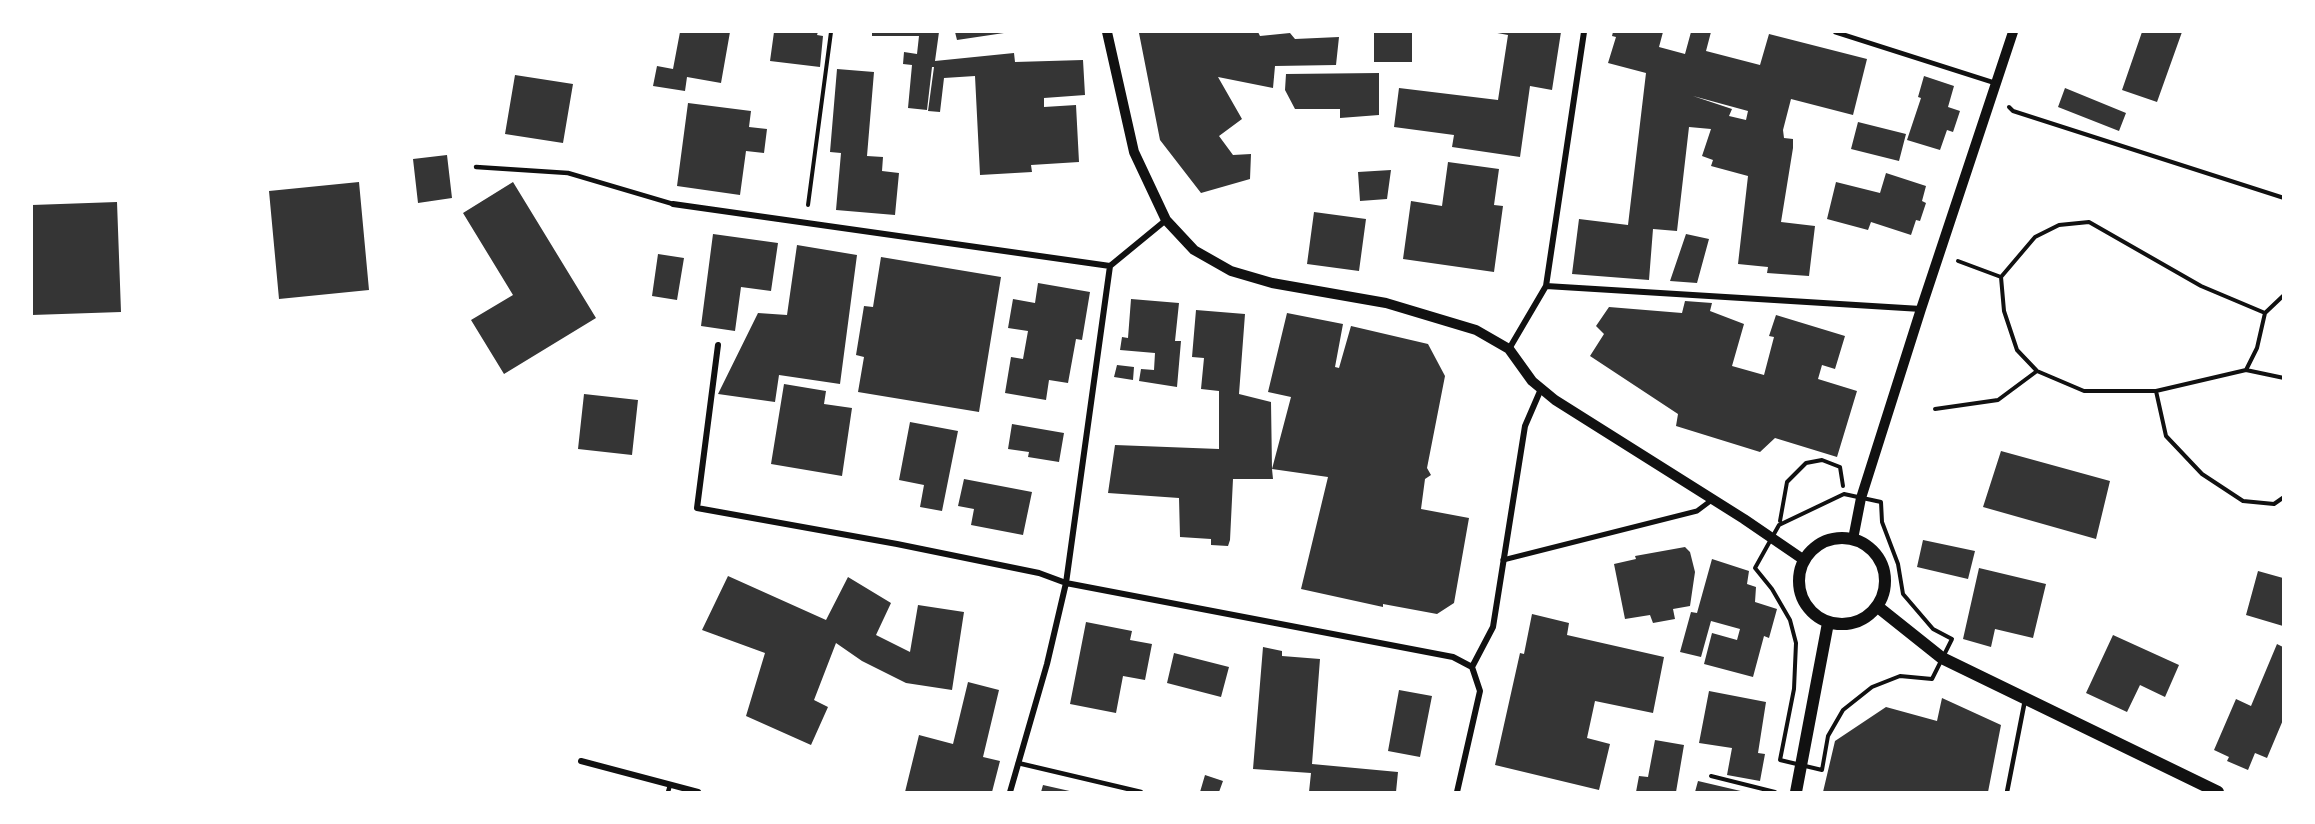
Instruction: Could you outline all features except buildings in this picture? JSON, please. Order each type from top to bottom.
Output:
[{"type":"main road","points":[[1839,538],[1853,539],[1866,544],[1883,566],[1886,580],[1884,594],[1878,607],[1868,617],[1856,623],[1842,625],[1828,623],[1812,613],[1802,597],[1798,585],[1804,560],[1813,549],[1825,541],[1839,538]]},
{"type":"main road","points":[[1878,607],[1942,658],[2218,792]]},
{"type":"main road","points":[[1796,792],[1828,623]]},
{"type":"street","points":[[1107,32],[1134,152],[1166,220],[1194,250],[1231,271],[1272,283],[1386,303],[1476,330],[1509,349],[1532,381],[1541,389],[1804,560]]},
{"type":"street","points":[[1509,349],[1546,286],[1584,32]]},
{"type":"street","points":[[1853,539],[1861,498],[2013,32]]},
{"type":"street","points":[[673,204],[1110,266]]},
{"type":"street","points":[[1010,792],[1047,664],[1066,583],[1110,266],[1166,220]]},
{"type":"street","points":[[1546,286],[1921,309]]},
{"type":"street","points":[[718,345],[697,508],[963,557],[1039,573],[1066,583],[1453,657],[1472,667],[1480,691],[1457,792]]},
{"type":"street","points":[[1472,667],[1493,627],[1525,426],[1541,389]]},
{"type":"street","points":[[1503,560],[1696,511],[1713,499]]},
{"type":"street","points":[[581,761],[698,792]]},
{"type":"lane","points":[[1835,32],[1995,88]]},
{"type":"lane","points":[[476,167],[568,173],[673,204]]},
{"type":"lane","points":[[2007,792],[2025,700]]},
{"type":"lane","points":[[1017,764],[1140,792]]},
{"type":"lane","points":[[668,792],[670,785]]},
{"type":"path","points":[[806,223],[831,32]]},
{"type":"path","points":[[1995,88],[2013,111],[2283,198]]},
{"type":"path","points":[[2265,313],[2172,271],[2130,243],[2089,222],[2059,225],[2035,237],[2001,277],[2004,311],[2018,350],[2037,371],[2084,391],[2156,391],[2246,370],[2283,378]]},
{"type":"path","points":[[1940,255],[2001,277]]},
{"type":"path","points":[[2246,370],[2257,348],[2265,313],[2283,295]]},
{"type":"path","points":[[1935,409],[1998,400],[2037,371]]},
{"type":"path","points":[[2156,391],[2166,436],[2202,474],[2242,501],[2274,504],[2283,497]]},
{"type":"path","points":[[1779,525],[1787,482],[1806,463],[1822,460],[1840,467],[1844,494]]},
{"type":"path","points":[[1755,568],[1772,589],[1790,620],[1796,643],[1794,689],[1780,760],[1821,770],[1828,736],[1843,710],[1872,687],[1899,676],[1932,679],[1942,658]]},
{"type":"path","points":[[1711,776],[1779,792]]}]
